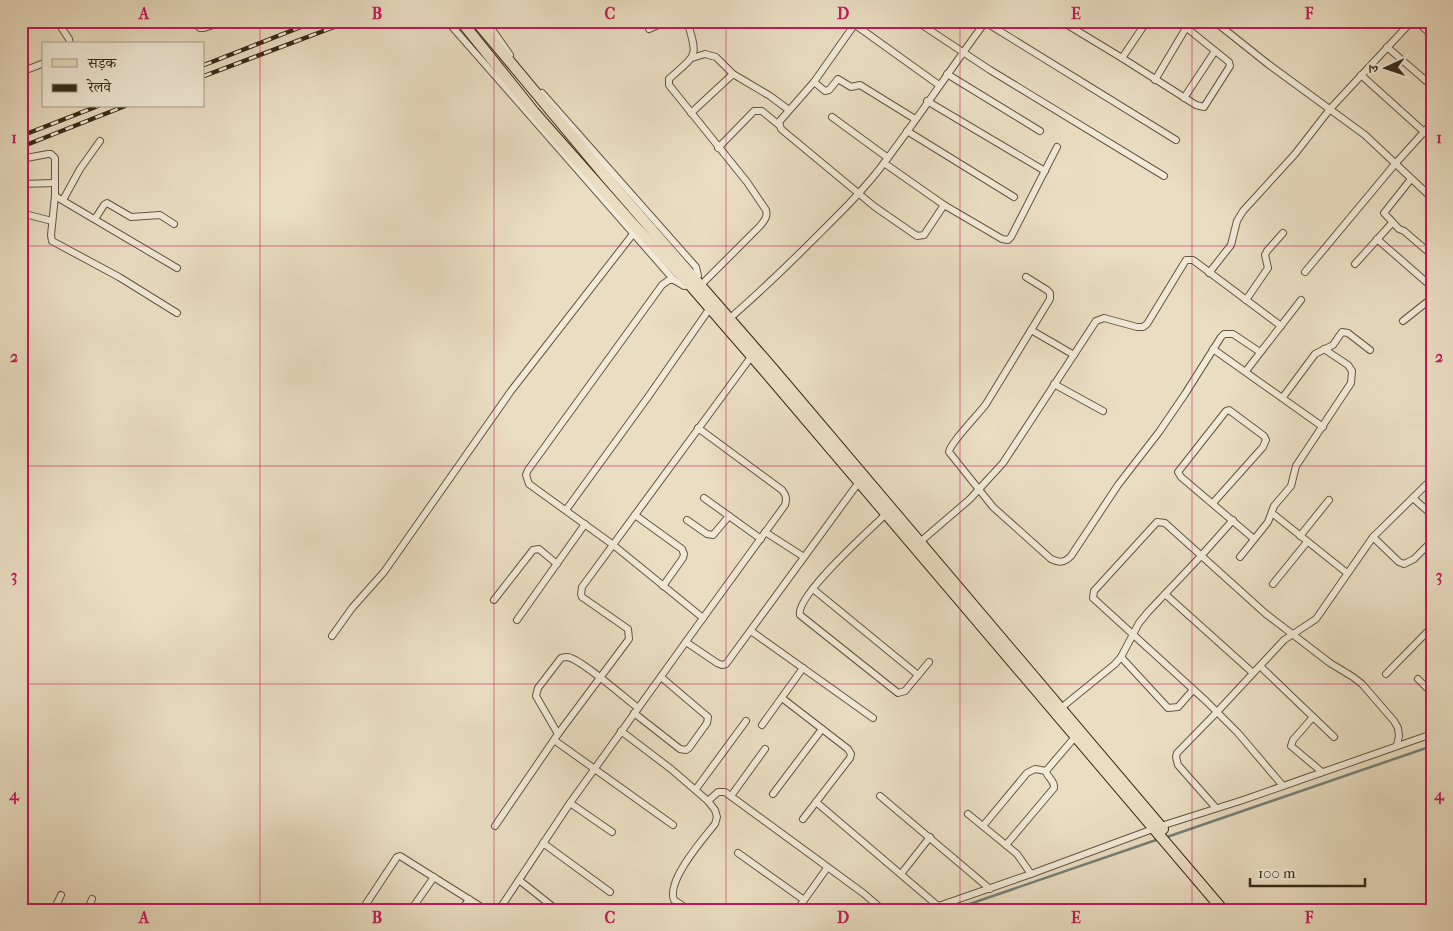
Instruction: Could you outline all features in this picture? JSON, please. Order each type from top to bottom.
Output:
[{"type":"main road","points":[[461,21],[534,112],[730,319],[1061,708],[1223,910]]},
{"type":"main road","points":[[476,21],[692,281],[710,308],[751,357],[860,482],[1076,737],[1232,910]]},
{"type":"street","points":[[21,31],[26,21]]},
{"type":"street","points":[[57,21],[70,42]]},
{"type":"street","points":[[192,21],[200,28],[204,28],[226,21]]},
{"type":"street","points":[[487,21],[488,25],[522,70],[696,267],[698,276],[692,281]]},
{"type":"street","points":[[649,28],[667,21]]},
{"type":"street","points":[[687,21],[694,50],[692,58]]},
{"type":"street","points":[[916,21],[990,70],[1164,176]]},
{"type":"street","points":[[730,319],[774,279],[858,193],[886,161],[946,74],[986,21],[1176,140]]},
{"type":"street","points":[[1061,21],[1184,98],[1200,107],[1204,107],[1230,66],[1229,62],[1178,21]]},
{"type":"street","points":[[1122,58],[1147,21]]},
{"type":"street","points":[[1214,21],[1268,64],[1365,135],[1432,198]]},
{"type":"street","points":[[1209,273],[1231,245],[1237,221],[1243,211],[1295,154],[1330,109],[1387,47],[1414,21],[1432,35]]},
{"type":"street","points":[[448,22],[633,234],[681,286],[692,281],[760,226],[768,214],[747,182],[718,148],[668,82],[669,79],[692,58],[711,54],[733,74],[770,96],[789,110]]},
{"type":"street","points":[[779,125],[789,110],[814,82],[856,23],[939,85]]},
{"type":"street","points":[[1155,80],[1186,28]]},
{"type":"street","points":[[1387,47],[1432,86]]},
{"type":"street","points":[[1184,98],[1214,51]]},
{"type":"street","points":[[21,72],[42,63]]},
{"type":"street","points":[[691,113],[733,74]]},
{"type":"street","points":[[946,74],[1040,131]]},
{"type":"street","points":[[1361,75],[1432,138]]},
{"type":"street","points":[[814,82],[825,91],[829,90],[838,79],[851,87],[860,85],[915,119]]},
{"type":"street","points":[[927,101],[1044,171]]},
{"type":"street","points":[[718,148],[754,111],[762,111],[779,125],[789,137],[858,193],[893,220],[920,236],[924,235],[944,205]]},
{"type":"street","points":[[832,117],[863,141],[876,148],[886,161],[944,205],[1002,239],[1008,240],[1011,238],[1057,147]]},
{"type":"street","points":[[1305,272],[1395,164],[1432,124]]},
{"type":"street","points":[[907,132],[1014,197]]},
{"type":"street","points":[[62,200],[80,169],[100,141]]},
{"type":"street","points":[[21,159],[48,154],[54,156],[56,162],[56,182],[52,241],[119,277],[177,314]]},
{"type":"street","points":[[1411,179],[1384,211],[1384,214],[1399,229],[1404,231],[1432,255]]},
{"type":"street","points":[[21,184],[56,182]]},
{"type":"street","points":[[55,196],[177,268]]},
{"type":"street","points":[[95,219],[104,205],[108,203],[132,217],[156,214],[174,224]]},
{"type":"street","points":[[21,213],[52,221]]},
{"type":"street","points":[[1355,264],[1392,223]]},
{"type":"street","points":[[1246,300],[1268,268],[1265,255],[1267,251],[1283,232]]},
{"type":"street","points":[[332,636],[352,608],[384,572],[511,391],[633,234]]},
{"type":"street","points":[[1377,239],[1432,287]]},
{"type":"street","points":[[920,542],[978,491],[1003,463],[1054,384],[1100,318],[1108,318],[1143,327],[1147,324],[1186,260],[1192,260],[1281,326]]},
{"type":"street","points":[[1026,277],[1048,290],[1051,296],[986,404],[949,448],[950,456],[993,507],[1051,559],[1058,562],[1065,562],[1071,556],[1118,485],[1159,432],[1221,337],[1228,333],[1260,352]]},
{"type":"street","points":[[674,280],[665,282],[644,309],[526,475],[529,484],[612,544],[703,618]]},
{"type":"street","points":[[1403,321],[1432,298]]},
{"type":"street","points":[[1246,371],[1301,300]]},
{"type":"street","points":[[566,510],[710,308]]},
{"type":"street","points":[[1031,330],[1074,355]]},
{"type":"street","points":[[1283,397],[1315,354],[1333,345],[1340,334],[1345,331],[1370,350]]},
{"type":"street","points":[[1213,349],[1323,427]]},
{"type":"street","points":[[1240,557],[1268,522],[1274,506],[1291,486],[1296,466],[1351,383],[1353,377],[1352,370],[1348,365],[1324,350]]},
{"type":"street","points":[[495,826],[556,737],[629,639],[628,629],[582,598],[581,591],[612,544],[636,515],[751,357]]},
{"type":"street","points":[[1054,384],[1103,411]]},
{"type":"street","points":[[1213,503],[1263,446],[1266,440],[1264,436],[1229,410],[1214,425],[1178,472],[1181,477],[1254,538]]},
{"type":"street","points":[[499,910],[594,768],[785,505],[785,494],[782,490],[698,428]]},
{"type":"street","points":[[1216,808],[1178,765],[1176,757],[1181,748],[1284,640],[1316,619],[1373,537],[1432,479]]},
{"type":"street","points":[[686,642],[717,663],[722,665],[730,660],[860,482]]},
{"type":"street","points":[[704,498],[761,539]]},
{"type":"street","points":[[1413,498],[1432,515]]},
{"type":"street","points":[[1300,536],[1329,500]]},
{"type":"street","points":[[886,514],[828,570],[800,606],[799,611],[802,618],[898,693],[904,691],[929,662]]},
{"type":"street","points":[[1272,514],[1347,573]]},
{"type":"street","points":[[636,515],[682,550],[684,554],[663,586]]},
{"type":"street","points":[[687,520],[707,534],[713,535],[729,516]]},
{"type":"street","points":[[1061,708],[1115,664],[1148,612],[1233,520]]},
{"type":"street","points":[[1283,786],[1238,733],[1217,712],[1093,598],[1094,591],[1157,522],[1165,523],[1266,614],[1330,663],[1353,676],[1362,684],[1394,721],[1398,728],[1399,736],[1397,745]]},
{"type":"street","points":[[516,620],[586,524]]},
{"type":"street","points":[[766,532],[804,557]]},
{"type":"street","points":[[1373,537],[1399,562],[1404,564],[1414,559],[1432,541]]},
{"type":"street","points":[[1273,584],[1307,542]]},
{"type":"street","points":[[494,600],[533,550],[539,549],[557,564]]},
{"type":"street","points":[[813,589],[918,675]]},
{"type":"street","points":[[1165,594],[1253,673]]},
{"type":"street","points":[[1386,674],[1432,627]]},
{"type":"street","points":[[750,631],[873,718]]},
{"type":"street","points":[[1121,657],[1168,708],[1178,707],[1192,690]]},
{"type":"street","points":[[661,677],[708,717],[707,723],[686,750],[680,749],[600,678],[573,659],[561,658],[556,662],[538,688],[536,696],[556,737],[594,768],[673,825]]},
{"type":"street","points":[[1260,666],[1334,737]]},
{"type":"street","points":[[762,725],[803,668]]},
{"type":"street","points":[[1418,678],[1432,693]]},
{"type":"street","points":[[782,698],[848,749],[851,754],[850,758],[803,819]]},
{"type":"street","points":[[1314,717],[1292,740],[1292,746],[1322,772]]},
{"type":"street","points":[[696,789],[746,721]]},
{"type":"street","points":[[773,794],[822,729]]},
{"type":"street","points":[[621,731],[696,789],[716,810],[715,824],[684,865],[673,893],[674,900],[689,910]]},
{"type":"street","points":[[927,910],[1032,874],[1162,833],[1216,808],[1432,734]]},
{"type":"street","points":[[1046,771],[1076,737]]},
{"type":"street","points":[[731,796],[765,749]]},
{"type":"street","points":[[983,826],[1027,773],[1035,769],[1046,771]]},
{"type":"street","points":[[1006,845],[1054,788],[1053,782],[1046,771]]},
{"type":"street","points":[[708,801],[721,791],[731,796],[863,893],[883,910]]},
{"type":"street","points":[[880,796],[990,889]]},
{"type":"street","points":[[816,802],[938,906]]},
{"type":"street","points":[[570,803],[612,832]]},
{"type":"street","points":[[968,814],[1017,854],[1032,874]]},
{"type":"street","points":[[901,874],[930,837]]},
{"type":"street","points":[[543,843],[610,892]]},
{"type":"street","points":[[738,853],[804,900]]},
{"type":"street","points":[[362,910],[398,856],[402,856],[486,910]]},
{"type":"street","points":[[798,910],[827,868]]},
{"type":"street","points":[[411,910],[434,877]]},
{"type":"street","points":[[519,880],[557,910]]},
{"type":"street","points":[[54,910],[61,895]]},
{"type":"street","points":[[88,910],[92,899]]},
{"type":"street","points":[[462,910],[469,899]]},
{"type":"waterway","points":[[1164,838],[1432,746]]},
{"type":"waterway","points":[[952,910],[1159,839]]},
{"type":"railway","points":[[205,65],[316,21]]},
{"type":"railway","points":[[205,76],[350,21]]},
{"type":"railway","points":[[21,136],[93,108]]},
{"type":"railway","points":[[21,147],[120,108]]}]
